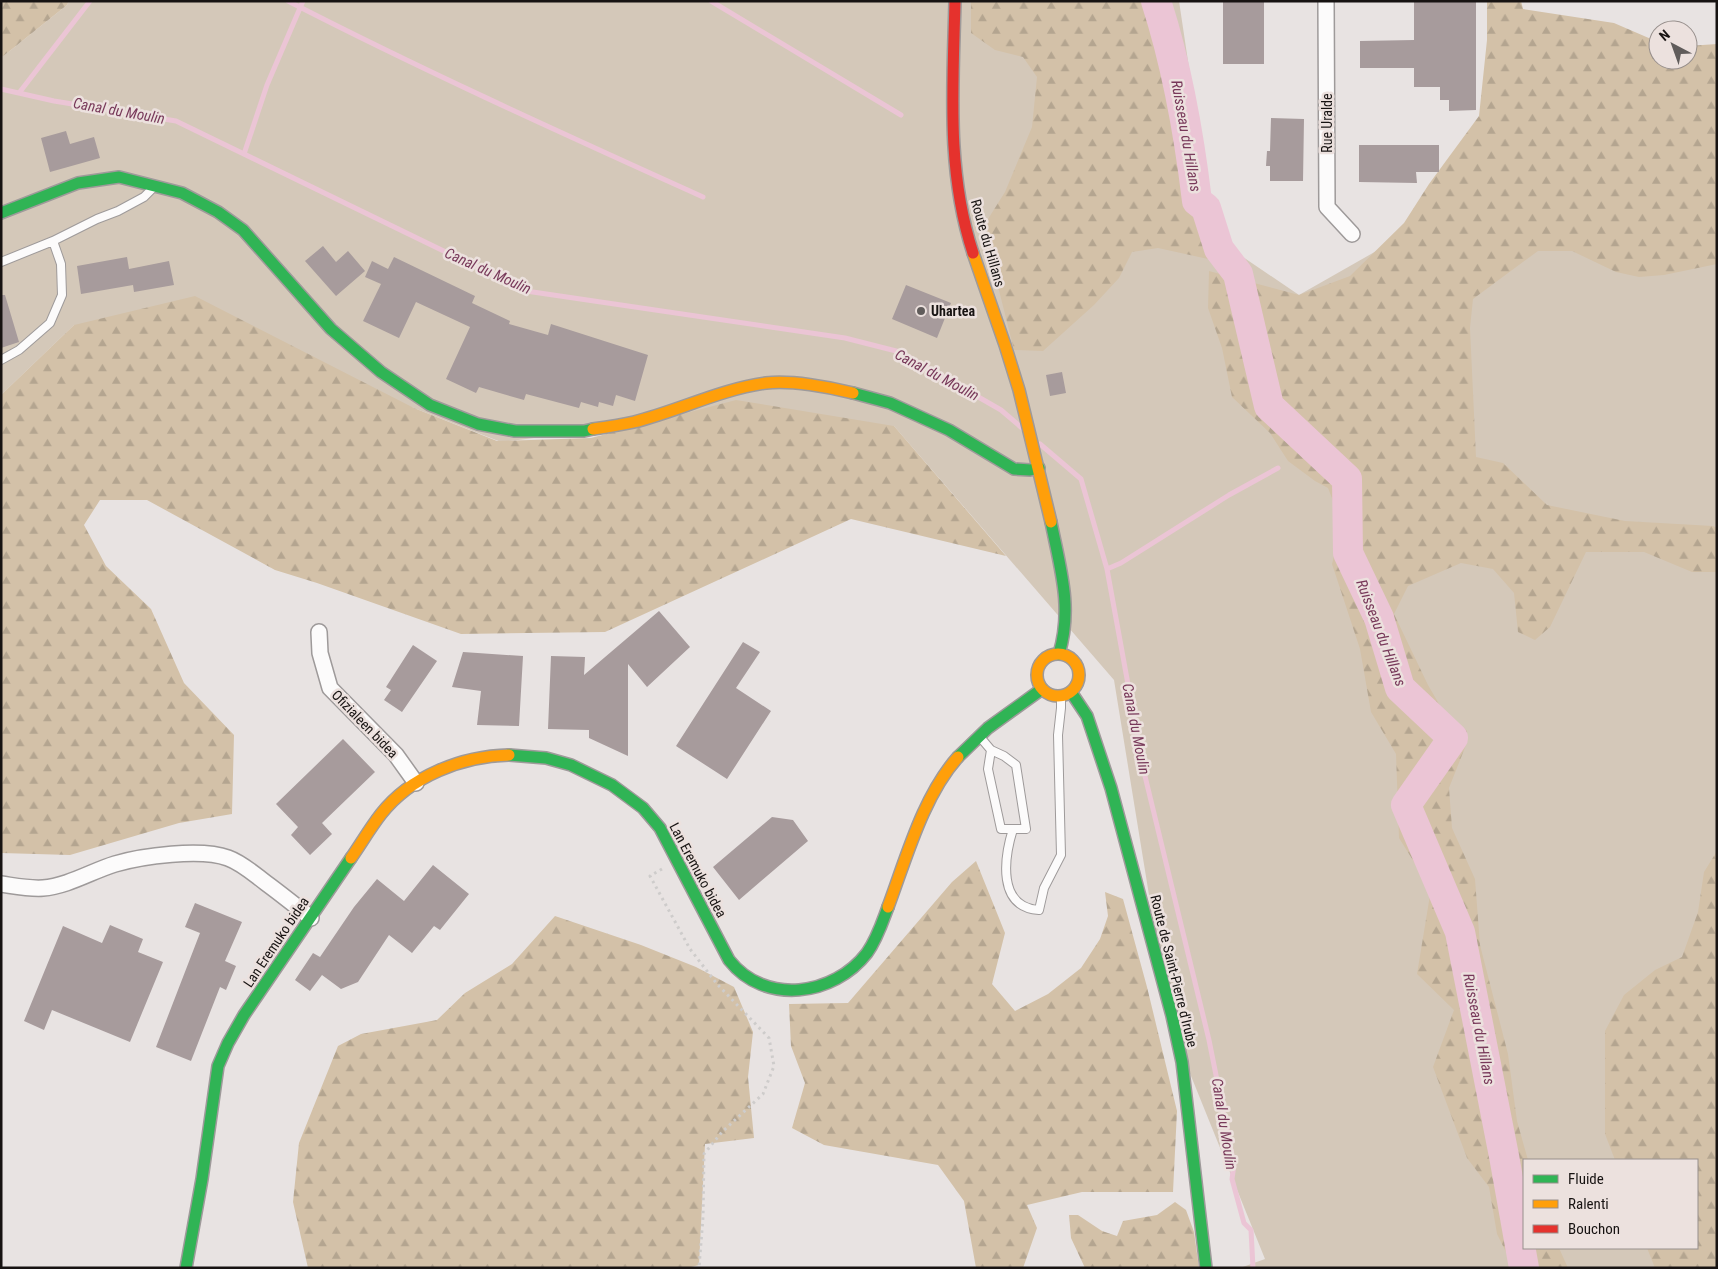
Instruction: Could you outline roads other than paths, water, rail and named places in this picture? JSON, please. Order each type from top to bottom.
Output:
[{"type":"street","name":"Route du Hillans","points":[[955,1],[953,151],[962,215],[983,284],[1016,380],[1039,468]]},
{"type":"street","name":"Rue Uralde","points":[[1326,1],[1327,207],[1352,234]]},
{"type":"street","points":[[1,213],[78,183],[119,177],[155,185],[182,194],[218,212],[243,230],[331,329],[381,372],[430,405],[478,424],[515,431],[584,431],[634,422],[726,393],[767,383],[832,388],[890,403],[949,430],[1014,469],[1030,470],[1039,468],[1064,584],[1067,620],[1064,642],[1059,654]]},
{"type":"street","name":"Ofizialeen bidea","points":[[319,632],[320,653],[330,688],[396,755],[416,782]]},
{"type":"street","points":[[1059,654],[1073,659],[1080,672],[1076,687],[1066,694],[1050,695],[1042,689],[1037,678],[1037,671],[1040,664],[1052,655],[1059,654]]},
{"type":"street","name":"Lan Eremuko bidea","points":[[186,1268],[202,1178],[218,1066],[228,1043],[244,1015],[382,813],[400,794],[416,782],[464,760],[504,754],[526,754],[549,758],[582,769],[611,784],[634,800],[657,823],[720,944],[733,965],[747,977],[764,986],[789,992],[812,989],[834,980],[855,965],[872,946],[927,806],[938,784],[958,757],[1013,709],[1042,689]]},
{"type":"street","name":"Route de Saint-Pierre d'Irube","points":[[1066,694],[1087,716],[1096,736],[1112,788],[1172,1016],[1182,1062],[1206,1268]]},
{"type":"street","points":[[1,884],[44,888],[115,864],[189,853],[208,853],[228,858],[244,866],[311,918]]},
{"type":"lane","points":[[1,262],[53,241],[97,219],[118,212],[144,197],[155,185]]},
{"type":"lane","points":[[1,360],[19,350],[50,323],[62,295],[61,264],[53,241]]},
{"type":"lane","points":[[1013,829],[1007,848],[1007,884],[1012,896],[1022,905],[1031,910],[1039,910],[1044,888],[1061,855],[1058,735],[1061,708],[1066,694]]},
{"type":"lane","points":[[980,736],[991,750],[1004,756],[1016,765],[1026,829],[1001,829],[988,769],[991,750]]},
{"type":"waterway","points":[[19,93],[90,1]]},
{"type":"waterway","points":[[288,1],[442,77],[703,197]]},
{"type":"waterway","points":[[244,154],[267,85],[303,1]]},
{"type":"waterway","points":[[711,1],[901,115]]},
{"type":"waterway","name":"Ruisseau du Hillans","points":[[1156,1],[1170,50],[1181,100],[1197,201],[1206,208],[1219,249],[1238,274],[1269,406],[1347,479],[1348,553],[1379,618],[1400,688],[1453,738],[1406,805],[1460,932],[1524,1268]]},
{"type":"waterway","name":"Canal du Moulin","points":[[1,89],[54,101],[176,121],[526,291],[845,338],[900,352],[1001,410],[1022,428]]},
{"type":"waterway","name":"Canal du Moulin","points":[[1040,444],[1081,479],[1107,569],[1144,772],[1209,1040],[1234,1165],[1232,1179],[1244,1223],[1251,1230],[1253,1268]]},
{"type":"waterway","points":[[1107,569],[1121,563],[1229,495],[1278,468]]},
{"type":"place","name":"Uhartea","points":[[921,311]]}]
